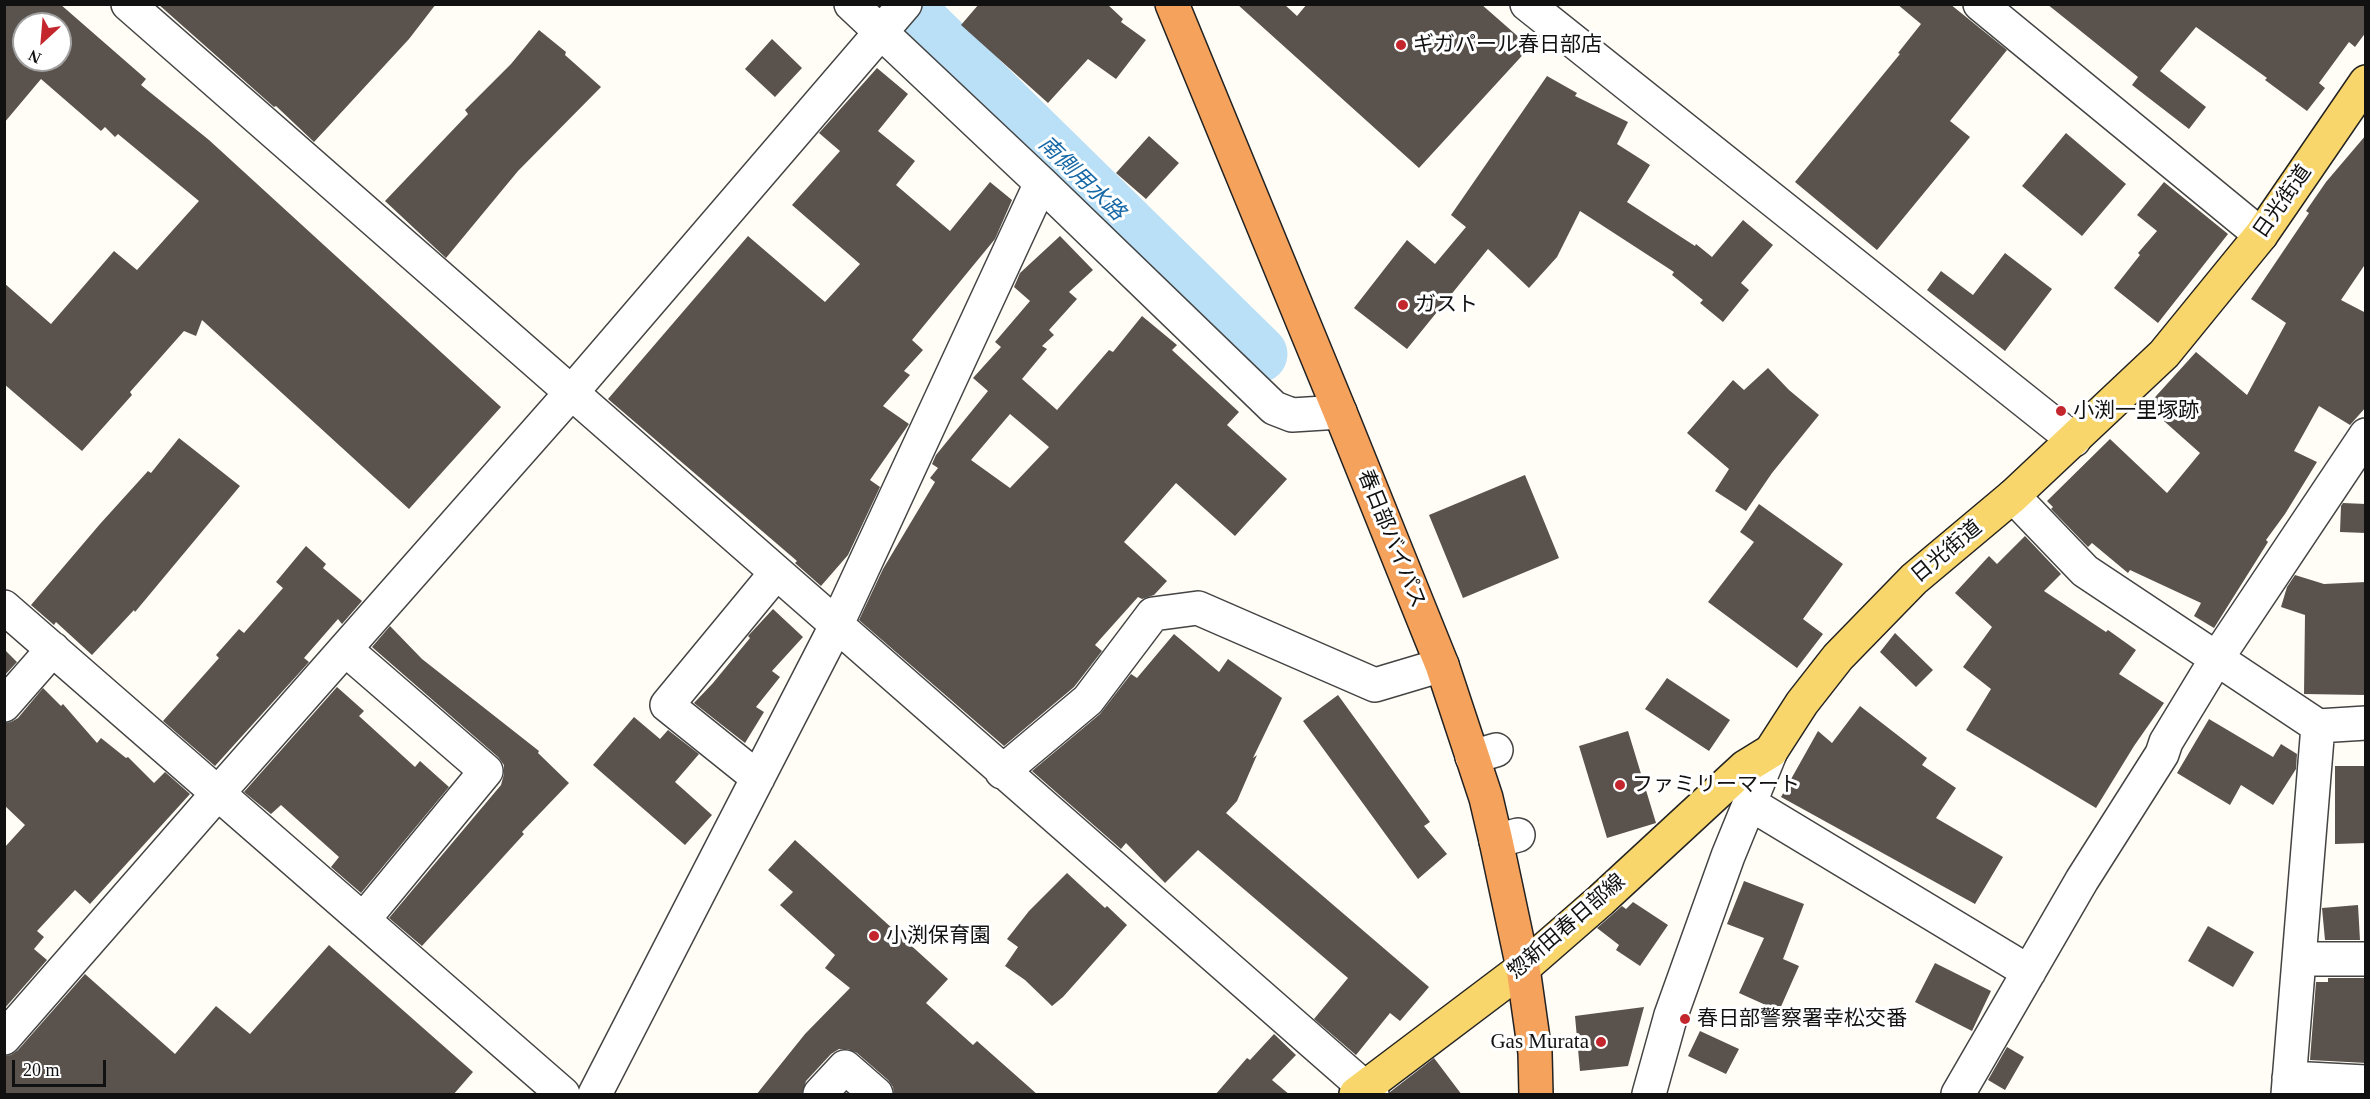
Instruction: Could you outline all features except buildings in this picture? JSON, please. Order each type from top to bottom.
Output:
[{"type":"highway","name":"春日部バイパス","points":[[1172,4],[1442,665],[1484,754],[1486,798],[1507,838],[1534,1053],[1536,1095]]},
{"type":"main road","name":"日光街道","points":[[1771,751],[1802,703],[1838,657],[1914,579],[2013,496],[2164,354],[2261,235],[2366,82]]},
{"type":"main road","name":"惣新田春日部線","points":[[1364,1092],[1523,968],[1598,896],[1744,767],[1771,751]]},
{"type":"street","points":[[128,4],[1364,1092]]},
{"type":"street","points":[[850,4],[892,18],[1041,183],[1274,408],[1292,415],[1340,412]]},
{"type":"street","points":[[1527,4],[2074,440]]},
{"type":"street","points":[[1980,4],[2261,235]]},
{"type":"street","points":[[4,1038],[571,393],[892,18]]},
{"type":"street","points":[[595,1095],[836,626],[1041,183]]},
{"type":"street","points":[[1958,1095],[2082,880],[2162,754],[2166,742],[2217,658],[2366,435]]},
{"type":"street","points":[[2013,496],[2085,571],[2318,726],[2366,723]]},
{"type":"street","points":[[758,778],[667,705],[776,573]]},
{"type":"street","points":[[1002,772],[1088,700],[1153,614],[1197,608],[1375,685],[1442,665]]},
{"type":"street","points":[[6,611],[53,649],[563,1095]]},
{"type":"street","points":[[4,705],[53,649]]},
{"type":"street","points":[[345,650],[486,771],[363,920]]},
{"type":"street","points":[[2318,726],[2288,1086],[2366,1082]]},
{"type":"street","name":"日光街道","points":[[1649,1095],[1671,1015],[1724,866],[1771,751]]},
{"type":"street","points":[[1749,803],[2029,972]]},
{"type":"street","points":[[2299,959],[2366,959]]},
{"type":"street","points":[[820,1095],[845,1066],[876,1095]]},
{"type":"waterway","name":"南側用水路","points":[[902,4],[1259,354]]},
{"type":"place","name":"ギガパール春日部店","points":[[1401,45]]},
{"type":"place","name":"ガスト","points":[[1403,305]]},
{"type":"place","name":"小渕一里塚跡","points":[[2061,411]]},
{"type":"place","name":"ファミリーマート","points":[[1620,785]]},
{"type":"place","name":"小渕保育園","points":[[874,936]]},
{"type":"place","name":"春日部警察署幸松交番","points":[[1685,1019]]},
{"type":"place","name":"Gas Murata","points":[[1601,1042]]}]
